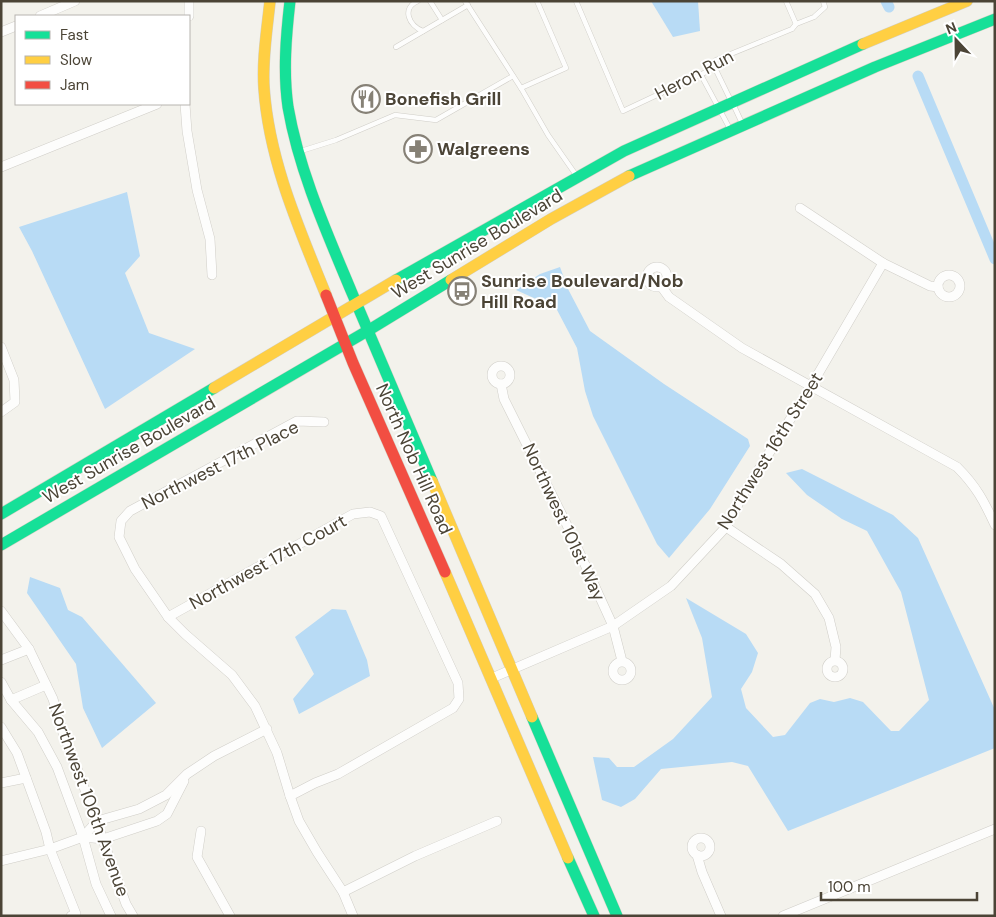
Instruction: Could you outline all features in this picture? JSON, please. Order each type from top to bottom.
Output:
[{"type":"main road","name":"North Nob Hill Road","points":[[270,1],[265,51],[264,88],[274,151],[288,200],[345,343],[594,916]]},
{"type":"main road","name":"North Nob Hill Road","points":[[290,1],[286,34],[286,86],[291,120],[299,151],[327,234],[617,916]]},
{"type":"main road","name":"West Sunrise Boulevard","points":[[1,514],[356,303],[624,151],[865,43],[967,1]]},
{"type":"main road","name":"West Sunrise Boulevard","points":[[1,546],[368,330],[551,219],[634,173],[875,67],[995,19]]},
{"type":"street","points":[[42,15],[76,1]]},
{"type":"street","points":[[189,1],[189,15]]},
{"type":"street","points":[[1,32],[15,26]]},
{"type":"street","points":[[1,167],[155,105]]},
{"type":"street","points":[[185,105],[188,140],[210,239],[212,274]]},
{"type":"street","points":[[800,208],[883,262],[930,286],[938,287]]},
{"type":"street","name":"Northwest 16th Street","points":[[492,678],[613,626],[671,586],[726,527],[744,493],[811,386],[883,262]]},
{"type":"street","points":[[662,286],[669,297],[742,348],[957,467],[972,481],[985,502],[995,525]]},
{"type":"street","points":[[1,347],[14,380],[15,402],[1,412]]},
{"type":"street","name":"Northwest 101st Way","points":[[501,384],[504,399],[566,523],[613,626],[622,661]]},
{"type":"street","name":"Northwest 17th Place","points":[[168,617],[135,570],[118,537],[121,521],[130,511],[298,421],[324,422]]},
{"type":"street","name":"Northwest 17th Court","points":[[168,617],[353,514],[370,512],[381,516],[458,683],[459,699],[453,708],[338,774],[290,796]]},
{"type":"street","points":[[726,527],[781,564],[816,594],[828,618],[836,647],[835,660]]},
{"type":"street","name":"Northwest 106th Avenue","points":[[1,612],[29,649],[53,699],[62,730],[126,904],[133,916]]},
{"type":"street","points":[[168,617],[192,641],[232,675],[255,706],[277,753],[290,796],[304,828],[343,892],[353,916]]},
{"type":"street","points":[[1,660],[29,649]]},
{"type":"street","name":"Northwest 106th Avenue","points":[[1,682],[11,700],[38,732],[52,759],[83,836],[96,884],[111,916]]},
{"type":"street","name":"Northwest 106th Avenue","points":[[11,700],[46,685]]},
{"type":"street","points":[[1,727],[17,753],[46,832],[50,850],[73,915]]},
{"type":"street","points":[[1,861],[50,850],[83,836],[97,821],[139,809],[166,795],[187,774],[214,756],[267,729]]},
{"type":"street","points":[[83,836],[103,839],[157,821],[167,814],[187,774]]},
{"type":"street","points":[[1,783],[26,778]]},
{"type":"street","points":[[343,892],[415,856],[497,821]]},
{"type":"street","points":[[783,916],[995,829]]},
{"type":"street","points":[[201,831],[198,857],[230,916]]},
{"type":"street","points":[[698,856],[702,872],[720,916]]},
{"type":"lane","points":[[418,1],[411,6],[408,11],[408,17],[414,26],[423,31]]},
{"type":"lane","points":[[430,1],[442,20]]},
{"type":"lane","points":[[521,88],[566,68],[537,1]]},
{"type":"lane","name":"Heron Run","points":[[576,1],[623,111],[701,75],[716,60],[792,29],[796,24],[814,17],[826,7],[823,1]]},
{"type":"lane","points":[[786,1],[796,24]]},
{"type":"lane","points":[[396,47],[467,3],[521,88],[548,135],[577,178]]},
{"type":"lane","points":[[713,64],[743,125]]},
{"type":"lane","points":[[701,75],[730,130]]},
{"type":"lane","points":[[299,151],[336,140],[395,115],[436,120],[513,76]]},
{"type":"water","points":[[651,1],[698,1],[700,31],[673,37]]},
{"type":"water","points":[[127,192],[140,256],[125,273],[149,333],[195,349],[105,409],[32,251],[19,227]]},
{"type":"water","points":[[560,267],[568,289],[590,331],[664,384],[748,439],[750,446],[710,509],[669,558],[657,544],[593,416],[585,391],[577,348],[556,308],[516,290],[540,274]]},
{"type":"water","points":[[802,469],[893,515],[918,538],[995,710],[995,748],[788,831],[748,766],[732,762],[661,769],[635,799],[621,807],[602,800],[593,757],[609,758],[617,767],[634,767],[673,739],[712,697],[702,638],[686,598],[746,634],[758,653],[752,672],[741,689],[746,708],[773,737],[785,735],[810,703],[820,699],[834,702],[850,698],[863,702],[891,731],[899,731],[929,700],[901,592],[867,531],[842,519],[807,495],[786,473]]},
{"type":"water","points":[[30,577],[60,588],[68,610],[82,617],[156,703],[102,748],[83,708],[76,664],[27,593]]},
{"type":"water","points":[[332,609],[346,610],[367,660],[370,676],[299,714],[293,699],[314,674],[295,637]]},
{"type":"waterway","points":[[886,1],[889,7]]},
{"type":"waterway","points":[[918,76],[995,259]]},
{"type":"traffic: fast","points":[[290,1],[285,67],[288,107],[299,155],[333,248],[432,481]]},
{"type":"traffic: fast","points":[[629,176],[875,67],[995,19]]},
{"type":"traffic: fast","points":[[396,280],[624,151],[863,44]]},
{"type":"traffic: fast","points":[[1,545],[451,280]]},
{"type":"traffic: fast","points":[[1,514],[214,388]]},
{"type":"traffic: fast","points":[[532,717],[617,916]]},
{"type":"traffic: fast","points":[[568,858],[594,916]]},
{"type":"traffic: slow","points":[[270,1],[265,45],[264,88],[272,142],[287,194],[326,295]]},
{"type":"traffic: slow","points":[[863,44],[967,1]]},
{"type":"traffic: slow","points":[[451,280],[551,219],[629,176]]},
{"type":"traffic: slow","points":[[214,388],[396,280]]},
{"type":"traffic: slow","points":[[432,481],[532,717]]},
{"type":"traffic: slow","points":[[445,572],[568,858]]},
{"type":"traffic: jam","points":[[326,295],[353,363],[445,572]]},
{"type":"place","name":"Bonefish Grill","points":[[366,99]]},
{"type":"place","name":"Walgreens","points":[[418,149]]},
{"type":"place","name":"Sunrise Boulevard/Nob Hill Road","points":[[462,291]]}]
